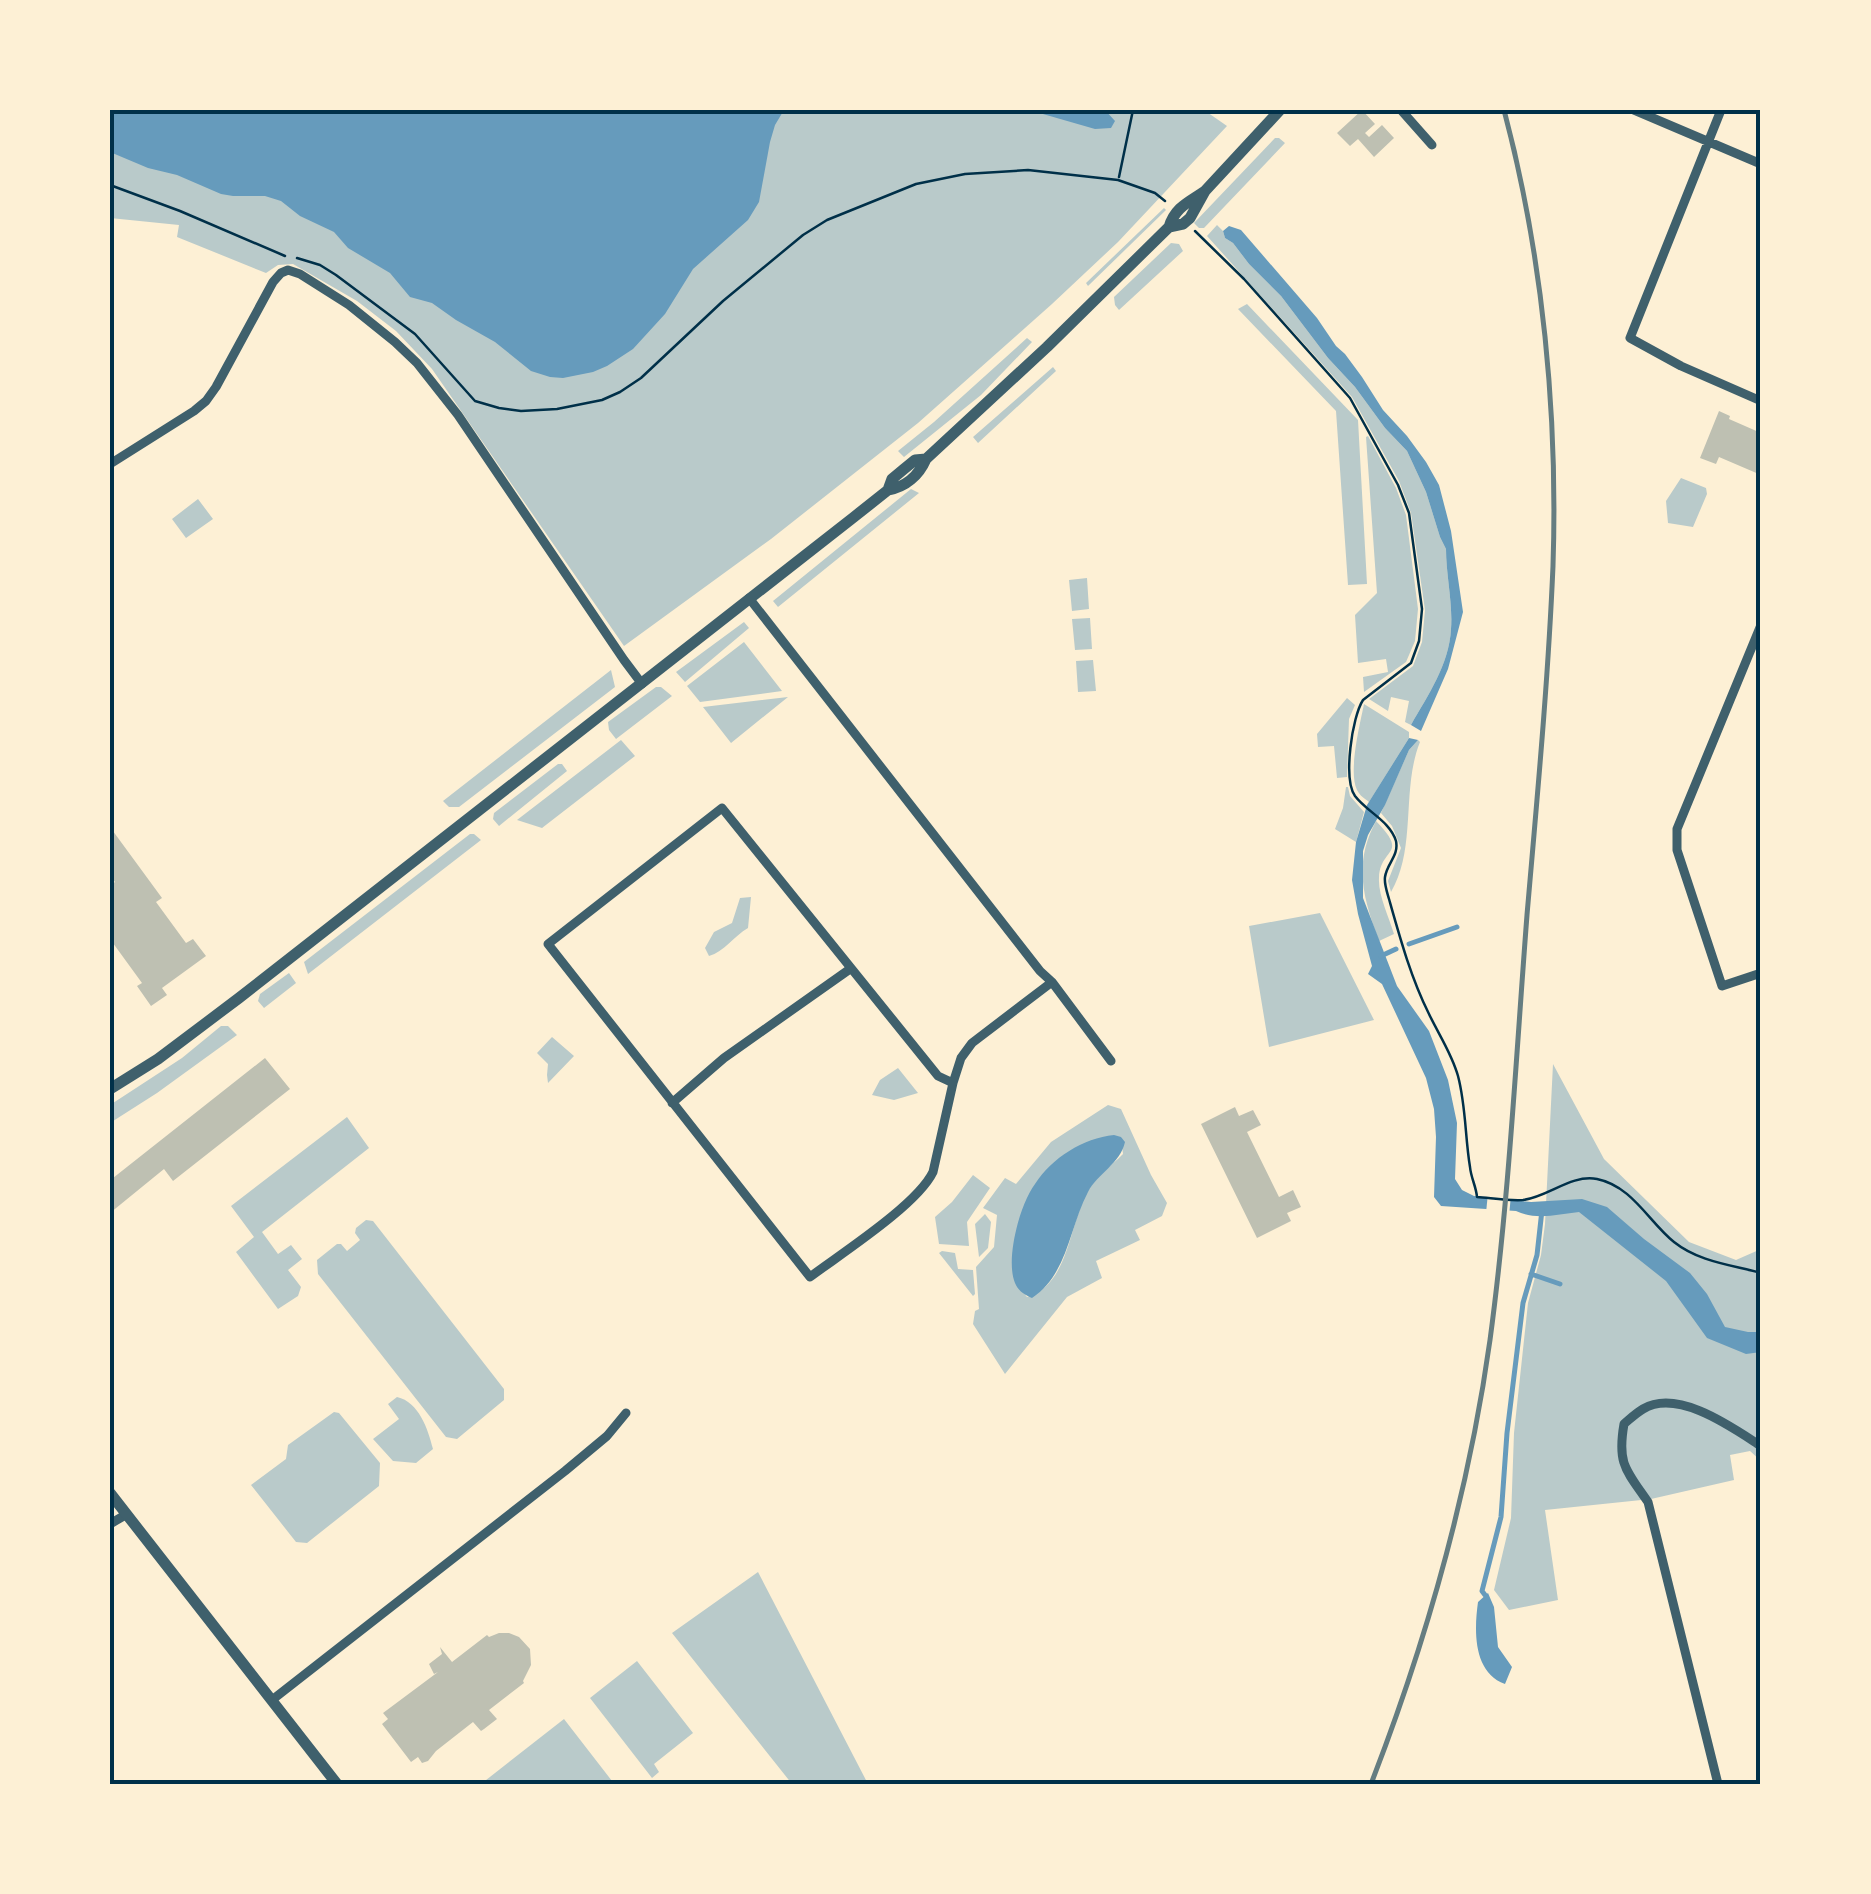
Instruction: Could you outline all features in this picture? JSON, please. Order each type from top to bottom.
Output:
[{"type":"street","points":[[110,1088],[158,1059],[239,998],[888,490],[892,479],[904,469],[916,460],[926,459],[1169,227],[1176,211],[1205,191],[1280,110]]},
{"type":"street","points":[[1401,110],[1432,145]]},
{"type":"street","points":[[1634,110],[1761,164]]},
{"type":"street","points":[[1721,110],[1630,338],[1680,366],[1761,400]]},
{"type":"street","points":[[110,464],[206,401],[273,282],[288,270],[300,274],[348,305],[417,363],[458,415],[642,684]]},
{"type":"street","points":[[749,598],[1111,1061]]},
{"type":"street","points":[[1761,626],[1677,829],[1676,850],[1722,986],[1761,974]]},
{"type":"street","points":[[953,1083],[938,1076],[722,808],[548,944],[810,1276],[928,1183],[961,1058],[972,1043],[1052,982]]},
{"type":"street","points":[[672,1103],[724,1058],[850,969]]},
{"type":"street","points":[[1718,1784],[1648,1502],[1626,1470],[1620,1448],[1624,1424],[1646,1406],[1666,1403],[1708,1412],[1761,1446]]},
{"type":"street","points":[[272,1700],[564,1472],[607,1436],[626,1412]]},
{"type":"street","points":[[110,1493],[337,1784]]},
{"type":"street","points":[[110,1524],[127,1514]]},
{"type":"path","points":[[1118,180],[1133,110]]},
{"type":"path","points":[[110,185],[180,210],[285,256],[320,265],[415,334],[476,401],[520,411],[558,409],[602,400],[641,378],[722,302],[804,235],[826,220],[916,184],[965,174],[1028,170],[1118,180],[1155,193],[1166,202]]},
{"type":"path","points":[[1201,236],[1350,398],[1398,485],[1408,513],[1422,609],[1419,641],[1411,663],[1358,708],[1350,775],[1352,790],[1394,836],[1397,845],[1384,880],[1414,980],[1458,1075],[1476,1196],[1523,1200],[1572,1181],[1596,1179],[1626,1194],[1674,1242],[1710,1261],[1761,1273]]},
{"type":"shaded area","points":[[110,110],[1204,110],[1227,126],[1118,242],[918,423],[771,539],[624,646],[432,369],[396,331],[357,301],[293,264],[278,265],[266,273],[177,237],[179,225],[110,218]]},
{"type":"shaded area","points":[[1275,138],[1285,143],[1204,228],[1199,228],[1194,223]]},
{"type":"shaded area","points":[[1166,210],[1088,286],[1086,283]]},
{"type":"shaded area","points":[[1217,225],[1281,296],[1407,451],[1426,492],[1446,549],[1451,629],[1442,667],[1411,725],[1405,722],[1409,701],[1391,697],[1388,711],[1369,699],[1413,666],[1422,642],[1425,610],[1411,513],[1399,481],[1352,397],[1207,236]]},
{"type":"shaded area","points":[[1171,243],[1179,244],[1183,251],[1119,310],[1114,297]]},
{"type":"shaded area","points":[[1247,304],[1358,420],[1367,584],[1348,585],[1336,411],[1238,309]]},
{"type":"shaded area","points":[[1027,338],[1032,342],[981,395],[904,457],[898,451],[934,422]]},
{"type":"shaded area","points":[[1053,367],[1056,371],[978,443],[973,437]]},
{"type":"shaded area","points":[[1368,436],[1406,515],[1418,609],[1415,641],[1406,662],[1364,692],[1363,677],[1388,672],[1386,659],[1358,663],[1355,615],[1377,593]]},
{"type":"shaded area","points":[[1681,478],[1706,488],[1693,527],[1668,523],[1666,501]]},
{"type":"shaded area","points":[[911,489],[919,493],[778,607],[773,601]]},
{"type":"shaded area","points":[[198,499],[213,519],[186,538],[172,519]]},
{"type":"shaded area","points":[[1087,578],[1089,609],[1072,611],[1069,580]]},
{"type":"shaded area","points":[[1090,618],[1092,649],[1075,650],[1072,619]]},
{"type":"shaded area","points":[[744,622],[749,628],[685,682],[676,672]]},
{"type":"shaded area","points":[[744,642],[782,691],[700,702],[687,686]]},
{"type":"shaded area","points":[[1093,660],[1096,691],[1078,692],[1076,661]]},
{"type":"shaded area","points":[[611,670],[615,687],[459,807],[449,807],[443,801]]},
{"type":"shaded area","points":[[656,687],[672,696],[616,739],[608,722]]},
{"type":"shaded area","points":[[788,697],[731,743],[703,707]]},
{"type":"shaded area","points":[[1347,698],[1355,705],[1349,719],[1347,777],[1337,778],[1334,746],[1318,747],[1317,734]]},
{"type":"shaded area","points":[[1364,704],[1409,732],[1369,802],[1357,790],[1354,772]]},
{"type":"shaded area","points":[[621,740],[635,756],[542,828],[517,820]]},
{"type":"shaded area","points":[[1418,740],[1404,857],[1391,892],[1388,881],[1401,848],[1392,826],[1381,813],[1409,750]]},
{"type":"shaded area","points":[[558,764],[567,771],[499,826],[493,819],[494,813]]},
{"type":"shaded area","points":[[1346,787],[1364,812],[1356,842],[1335,829]]},
{"type":"shaded area","points":[[1376,821],[1392,846],[1381,868],[1379,885],[1394,934],[1379,941],[1363,881],[1365,852]]},
{"type":"shaded area","points":[[470,834],[481,840],[308,974],[304,962]]},
{"type":"shaded area","points":[[751,897],[748,928],[709,956],[705,948],[714,932],[732,923],[740,898]]},
{"type":"shaded area","points":[[1320,913],[1374,1020],[1269,1047],[1249,926]]},
{"type":"shaded area","points":[[289,973],[296,983],[264,1008],[258,1001],[260,994]]},
{"type":"shaded area","points":[[221,1026],[228,1026],[237,1035],[110,1123],[110,1105],[182,1058]]},
{"type":"shaded area","points":[[552,1037],[574,1056],[548,1083],[548,1064],[537,1053]]},
{"type":"shaded area","points":[[1553,1064],[1604,1159],[1689,1242],[1736,1260],[1761,1249],[1761,1461],[1750,1451],[1730,1455],[1734,1480],[1651,1499],[1545,1510],[1558,1600],[1509,1610],[1494,1590],[1511,1518],[1514,1433],[1528,1303],[1545,1224]]},
{"type":"shaded area","points":[[898,1068],[918,1093],[894,1100],[872,1095],[880,1080]]},
{"type":"shaded area","points":[[1108,1105],[1121,1109],[1167,1203],[1162,1216],[1135,1230],[1140,1240],[1096,1261],[1102,1278],[1067,1297],[1005,1374],[973,1324],[979,1309],[976,1267],[994,1247],[997,1215],[983,1208],[1005,1178],[1016,1184],[1051,1142]],"holes":[[[1121,1137],[1123,1154],[1089,1189],[1052,1280],[1027,1297],[1023,1292]]]},
{"type":"shaded area","points":[[347,1117],[369,1148],[262,1232],[278,1254],[291,1245],[302,1259],[288,1270],[301,1287],[298,1296],[278,1309],[236,1252],[254,1237],[231,1206]]},
{"type":"shaded area","points":[[973,1175],[990,1188],[967,1222],[969,1246],[939,1244],[935,1217]]},
{"type":"shaded area","points":[[985,1214],[991,1222],[988,1248],[979,1257],[975,1224]]},
{"type":"shaded area","points":[[366,1220],[373,1221],[504,1389],[504,1400],[457,1439],[446,1437],[318,1274],[317,1260],[337,1244],[347,1251],[360,1240],[356,1228]]},
{"type":"shaded area","points":[[939,1253],[955,1253],[958,1269],[973,1270],[973,1296]]},
{"type":"shaded area","points":[[397,1397],[417,1410],[431,1441],[433,1449],[416,1463],[393,1461],[373,1439],[399,1419],[388,1404]]},
{"type":"shaded area","points":[[334,1412],[339,1413],[380,1463],[379,1486],[307,1543],[296,1542],[251,1485],[286,1459],[288,1445]]},
{"type":"shaded area","points":[[758,1572],[868,1784],[792,1784],[672,1633]]},
{"type":"shaded area","points":[[637,1661],[693,1733],[654,1764],[659,1772],[652,1778],[590,1698]]},
{"type":"shaded area","points":[[564,1719],[612,1781],[609,1784],[481,1784]]},
{"type":"water","points":[[110,110],[784,110],[770,142],[759,202],[748,220],[693,269],[665,314],[633,349],[593,372],[563,378],[531,371],[495,342],[432,303],[410,297],[390,273],[348,248],[334,232],[300,216],[281,201],[265,196],[221,194],[110,152]]},
{"type":"water","points":[[1029,110],[1105,110],[1115,121],[1111,128],[1095,129]]},
{"type":"water","points":[[1229,226],[1241,230],[1317,318],[1426,462],[1439,485],[1451,531],[1463,612],[1448,669],[1421,731],[1411,725],[1442,667],[1451,619],[1446,549],[1426,492],[1407,451],[1281,296],[1225,238],[1223,231]]},
{"type":"water","points":[[1409,738],[1418,740],[1409,750],[1363,851],[1363,898],[1397,986],[1429,1031],[1448,1080],[1457,1123],[1455,1179],[1462,1190],[1474,1196],[1531,1202],[1582,1199],[1607,1207],[1690,1273],[1725,1327],[1761,1332],[1761,1352],[1746,1354],[1707,1338],[1666,1281],[1579,1212],[1532,1216],[1516,1211],[1441,1206],[1434,1197],[1436,1137],[1426,1078],[1382,984],[1368,974],[1372,966],[1352,880],[1356,842],[1367,805]]},
{"type":"water","points":[[1114,1135],[1125,1142],[1122,1150],[1088,1192],[1061,1263],[1044,1288],[1032,1298],[1027,1296],[1015,1283],[1012,1260],[1019,1218],[1029,1193],[1050,1166],[1069,1151]]},
{"type":"water","points":[[1488,1593],[1494,1607],[1498,1647],[1512,1667],[1505,1684],[1487,1670],[1478,1649],[1478,1602]]},
{"type":"pier","points":[[1488,1193],[1511,1195],[1509,1216],[1486,1213]]},
{"type":"building","points":[[1362,110],[1375,124],[1365,133],[1369,137],[1382,125],[1394,138],[1374,157],[1358,139],[1350,146],[1337,133]]},
{"type":"building","points":[[1719,411],[1761,433],[1761,475],[1719,457],[1716,464],[1700,458]]},
{"type":"building","points":[[110,827],[162,898],[156,902],[186,943],[193,939],[206,956],[162,988],[167,995],[151,1006],[137,986],[142,983],[110,939],[110,886],[115,882],[110,875]]},
{"type":"building","points":[[265,1058],[290,1089],[173,1181],[164,1169],[110,1213],[110,1175],[113,1178]]},
{"type":"building","points":[[1235,1107],[1239,1116],[1253,1110],[1261,1125],[1247,1132],[1279,1197],[1293,1190],[1301,1207],[1287,1213],[1291,1221],[1257,1238],[1201,1124]]},
{"type":"building","points":[[487,1635],[519,1637],[530,1649],[531,1665],[524,1683],[489,1710],[497,1719],[484,1729],[481,1731],[473,1722],[428,1761],[422,1763],[418,1757],[411,1762],[382,1724],[388,1719],[383,1713],[438,1672],[434,1674],[429,1664],[442,1654],[440,1647],[452,1662]]},
{"type":"waterway","points":[[1409,944],[1457,927]]},
{"type":"waterway","points":[[1381,956],[1396,949]]},
{"type":"waterway","points":[[1485,1595],[1482,1591],[1501,1517],[1523,1303],[1537,1255],[1542,1210]]},
{"type":"waterway","points":[[1531,1274],[1560,1284]]},
{"type":"railway","points":[[1371,1784],[1410,1676],[1458,1509],[1490,1340],[1512,1128],[1548,654],[1554,509],[1550,394],[1538,279],[1504,110]]}]
